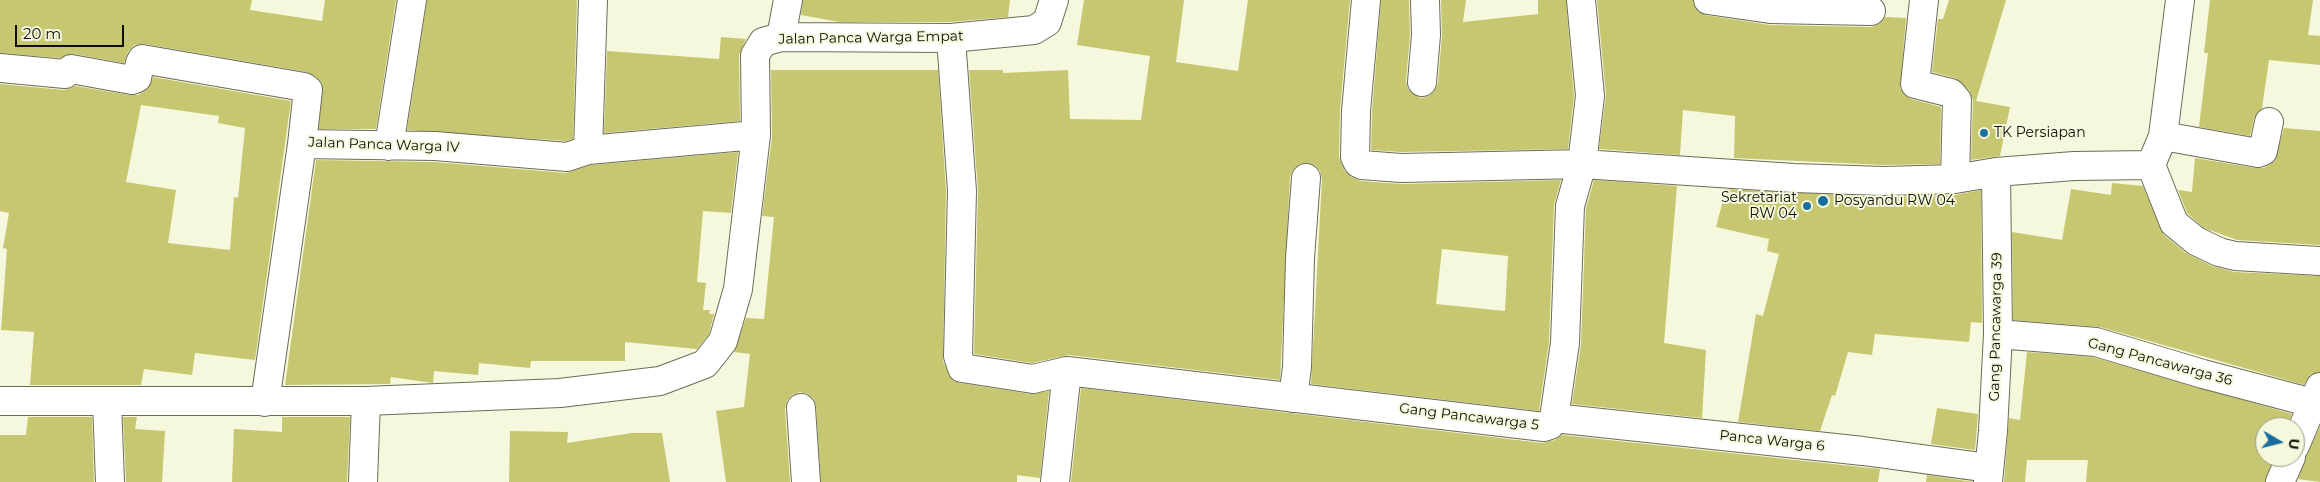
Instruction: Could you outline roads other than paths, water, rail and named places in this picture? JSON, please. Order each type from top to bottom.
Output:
[{"type":"street","points":[[389,146],[412,0]]},
{"type":"street","points":[[588,150],[593,0]]},
{"type":"street","points":[[781,37],[788,0]]},
{"type":"street","name":"Jalan Panca Warga Empat","points":[[366,401],[560,393],[660,381],[705,364],[722,341],[738,289],[756,134],[755,55],[763,42],[781,37],[951,38],[1034,30],[1047,22],[1054,0]]},
{"type":"street","points":[[1366,0],[1356,111],[1355,157],[1358,163],[1401,168],[1582,164],[1794,178],[1884,181],[1956,179],[1996,172],[2074,166],[2151,165]]},
{"type":"street","points":[[1422,82],[1426,35],[1425,0]]},
{"type":"street","name":"Gang Pancawarga 5","points":[[951,38],[962,191],[958,356],[962,368],[1033,379],[1067,371],[1544,427],[1550,425],[1554,418],[1565,343],[1570,206],[1582,164],[1590,96],[1581,0]]},
{"type":"street","points":[[1708,0],[1770,9],[1871,11]]},
{"type":"street","points":[[1924,0],[1915,84],[1951,93],[1957,100],[1956,179]]},
{"type":"street","points":[[2180,0],[2163,136],[2151,165],[2174,223],[2196,241],[2219,252],[2235,256],[2320,261]]},
{"type":"street","name":"Jalan Panca Warga IV","points":[[0,68],[65,74],[71,69],[132,80],[137,78],[142,59],[304,87],[308,90],[302,144],[436,146],[567,157],[588,150],[756,134]]},
{"type":"street","points":[[2163,136],[2258,153],[2263,152],[2269,122]]},
{"type":"street","points":[[265,402],[302,144]]},
{"type":"street","name":"Gang Pancawarga 39","points":[[1989,475],[1998,334],[1996,172]]},
{"type":"street","points":[[1293,398],[1297,367],[1300,258],[1306,178]]},
{"type":"street","name":"Gang Pancawarga 36","points":[[1998,334],[2096,342],[2203,374],[2318,398]]},
{"type":"street","points":[[1055,482],[1067,371]]},
{"type":"street","points":[[2305,425],[2318,398]]},
{"type":"street","points":[[0,401],[366,401],[363,482]]},
{"type":"street","points":[[107,402],[110,482]]},
{"type":"street","points":[[801,408],[806,482]]},
{"type":"street","name":"Panca Warga 6","points":[[1554,418],[1863,451],[1989,475]]},
{"type":"street","points":[[2280,482],[2286,467]]},
{"type":"place","name":"TK Persiapan","points":[[1984,133]]},
{"type":"place","name":"Posyandu RW 04","points":[[1823,201]]},
{"type":"place","name":"Sekretariat RW 04","points":[[1807,206]]}]
